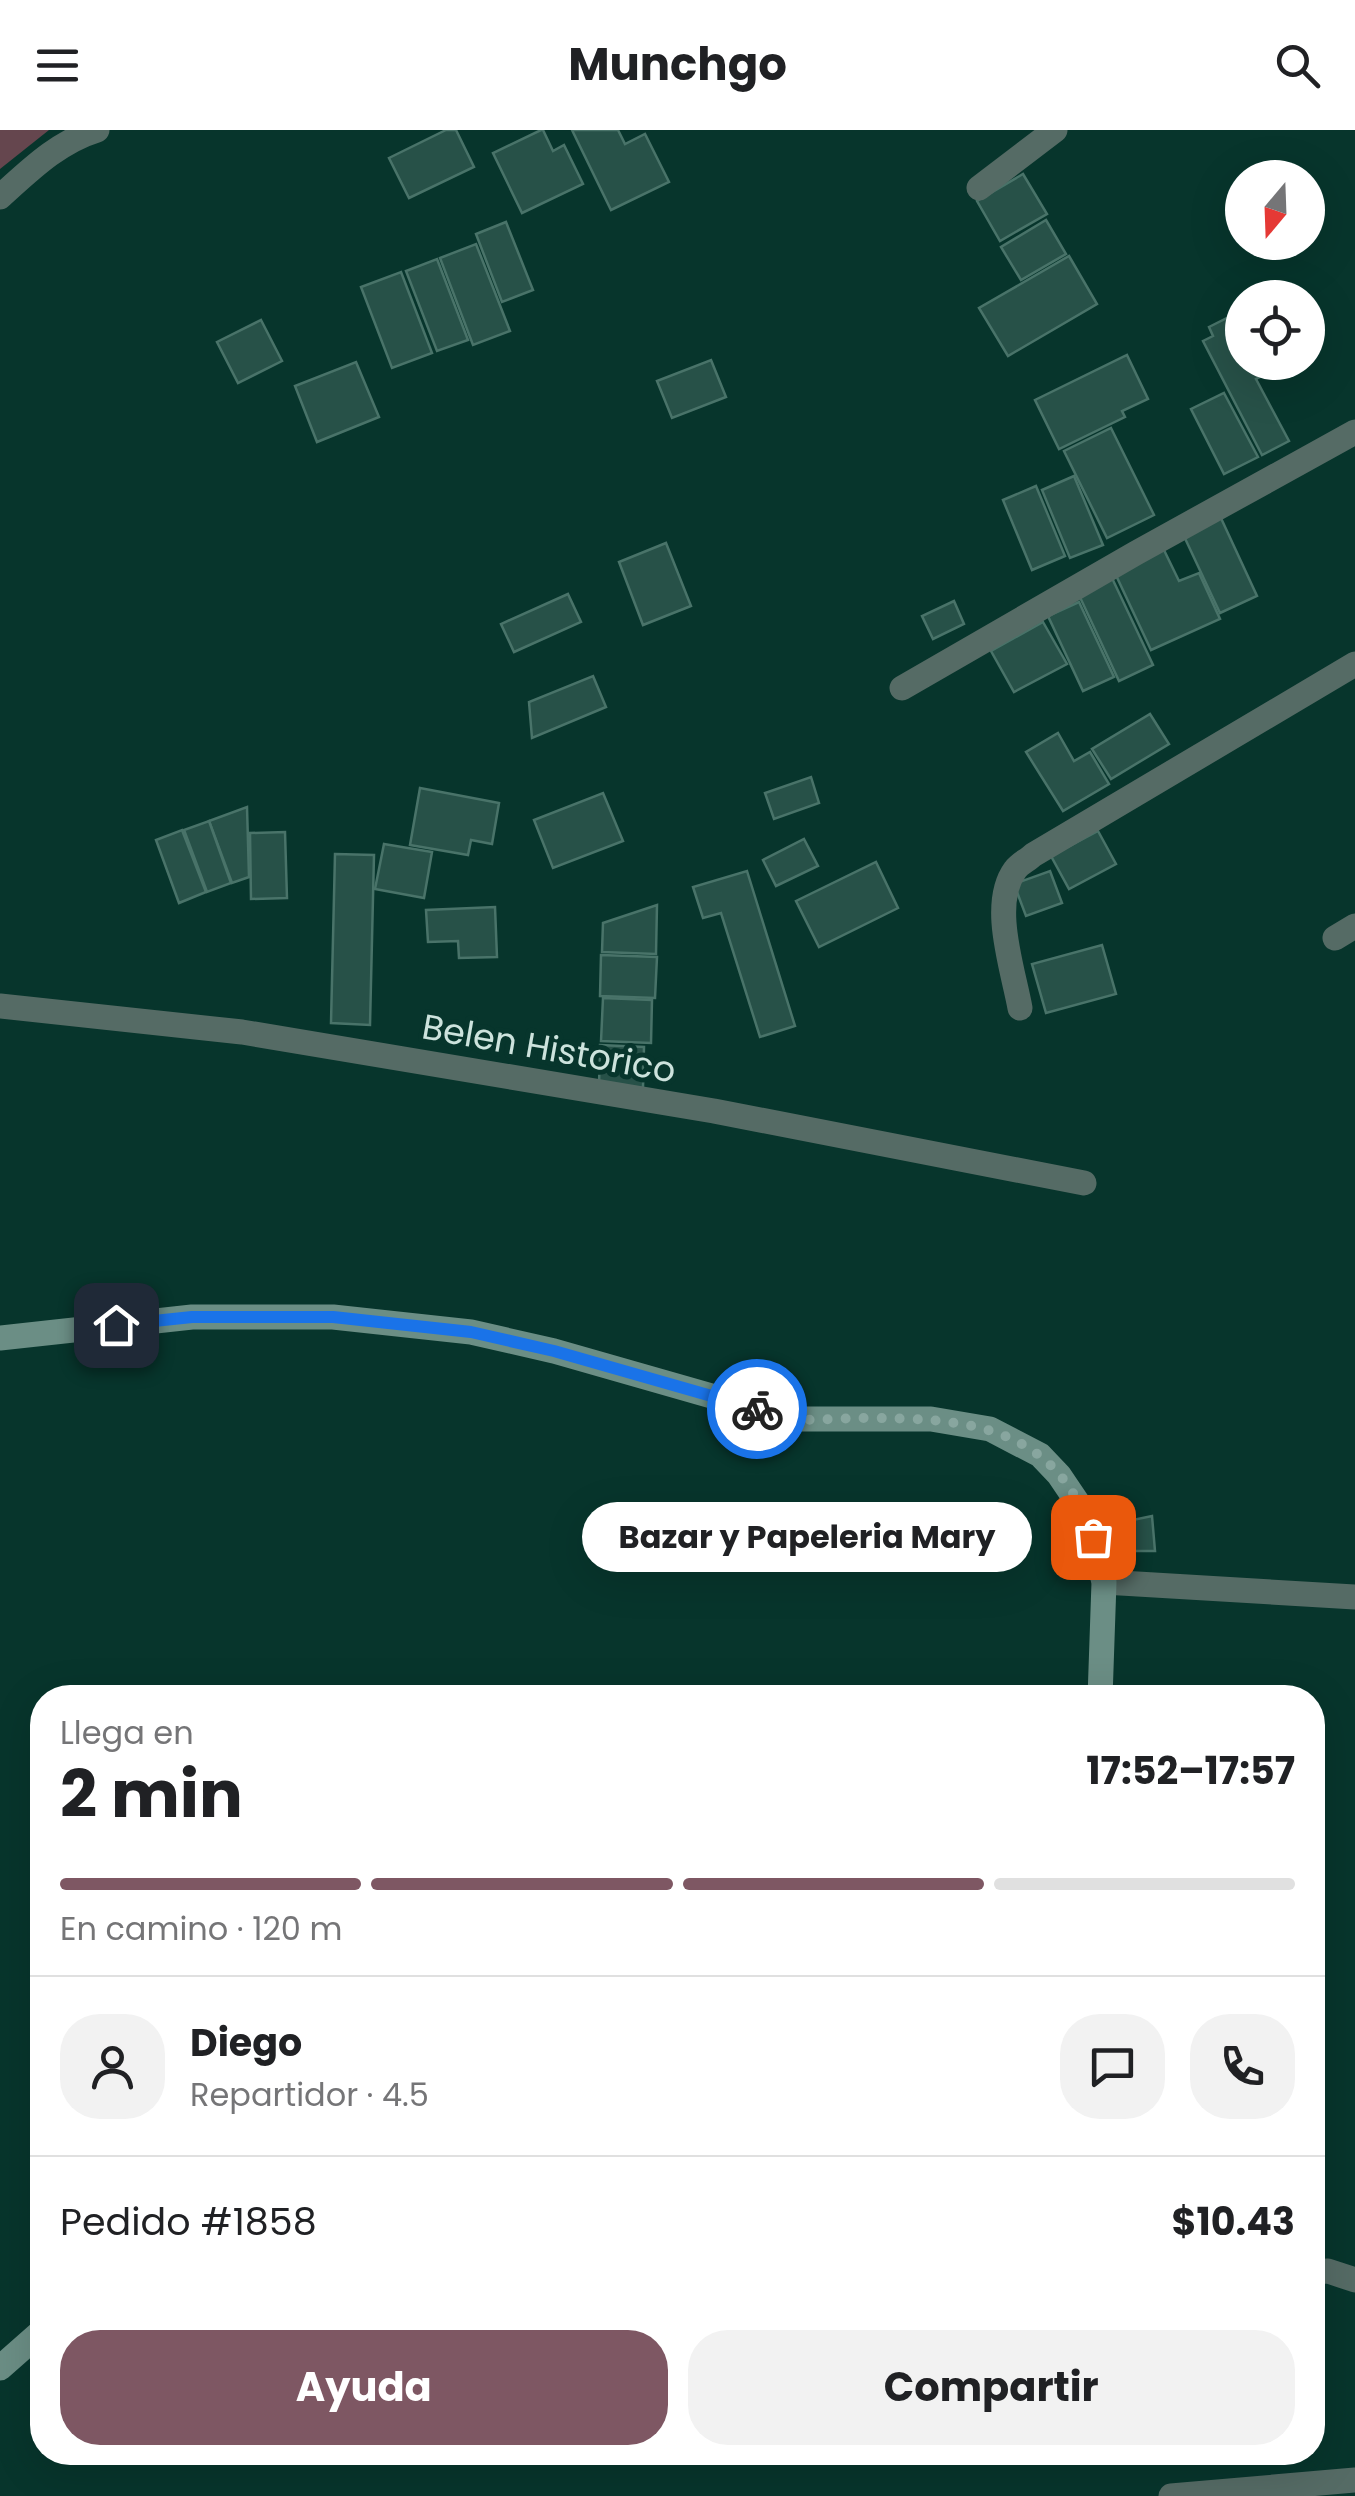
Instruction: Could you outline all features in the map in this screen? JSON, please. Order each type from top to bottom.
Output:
[{"type":"main road","points":[[0,1338],[192,1317],[333,1317],[471,1332],[554,1351],[792,1419],[931,1419],[990,1429],[1040,1455],[1086,1515],[1104,1582],[1100,1685]]},
{"type":"main road","points":[[0,2368],[30,2342]]},
{"type":"street","points":[[0,197],[53,150],[98,130]]},
{"type":"street","points":[[979,188],[1055,130]]},
{"type":"street","points":[[902,688],[1355,432]]},
{"type":"street","points":[[1020,1008],[1002,910],[1016,869],[1033,855],[1355,664]]},
{"type":"street","name":"Belen Historico","points":[[0,1006],[242,1032],[714,1111],[1084,1183]]},
{"type":"street","points":[[1104,1582],[1355,1598]]},
{"type":"street","points":[[1325,2270],[1355,2280]]},
{"type":"street","points":[[1171,2496],[1355,2480]]},
{"type":"shaded area","points":[[0,130],[49,130],[0,169]]},
{"type":"building","points":[[446,130],[456,130],[474,167],[409,198],[389,158]]},
{"type":"building","points":[[541,130],[553,151],[564,145],[583,184],[522,213],[493,153]]},
{"type":"building","points":[[572,130],[618,130],[625,144],[645,134],[669,182],[611,210]]},
{"type":"building","points":[[1023,174],[1047,214],[1000,241],[977,201]]},
{"type":"building","points":[[1046,220],[1066,254],[1021,280],[1001,247]]},
{"type":"building","points":[[506,222],[533,290],[502,302],[476,234]]},
{"type":"building","points":[[476,244],[510,331],[473,345],[440,258]]},
{"type":"building","points":[[1069,256],[1097,304],[1008,356],[979,308]]},
{"type":"building","points":[[437,259],[468,340],[437,351],[406,271]]},
{"type":"building","points":[[401,272],[432,353],[392,368],[361,287]]},
{"type":"building","points":[[1225,319],[1225,380],[1257,380],[1289,441],[1262,455],[1203,341],[1213,336],[1209,327]]},
{"type":"building","points":[[261,320],[282,361],[238,383],[217,342]]},
{"type":"building","points":[[1127,355],[1148,399],[1122,411],[1125,417],[1059,449],[1035,400]]},
{"type":"building","points":[[711,360],[726,397],[672,418],[657,381]]},
{"type":"building","points":[[356,362],[379,417],[317,442],[295,386]]},
{"type":"building","points":[[1224,393],[1258,457],[1224,474],[1191,409]]},
{"type":"building","points":[[1111,428],[1154,515],[1107,538],[1064,451]]},
{"type":"building","points":[[1074,476],[1103,545],[1070,558],[1042,490]]},
{"type":"building","points":[[1036,486],[1065,556],[1032,570],[1003,500]]},
{"type":"building","points":[[1220,516],[1257,596],[1220,613],[1182,532]]},
{"type":"building","points":[[666,543],[691,606],[643,625],[619,562]]},
{"type":"building","points":[[1163,548],[1179,581],[1199,573],[1220,619],[1151,650],[1114,571]]},
{"type":"building","points":[[1112,578],[1153,665],[1119,681],[1078,593]]},
{"type":"building","points":[[568,594],[581,622],[514,652],[501,624]]},
{"type":"building","points":[[954,601],[964,624],[933,639],[922,616]]},
{"type":"building","points":[[1079,602],[1114,677],[1083,691],[1048,616]]},
{"type":"building","points":[[1043,622],[1067,664],[1014,692],[991,651]]},
{"type":"building","points":[[593,676],[606,707],[532,738],[529,702]]},
{"type":"building","points":[[1150,714],[1169,744],[1111,779],[1092,749]]},
{"type":"building","points":[[1058,733],[1074,761],[1090,752],[1109,784],[1063,811],[1026,752]]},
{"type":"building","points":[[811,777],[819,803],[774,819],[765,793]]},
{"type":"building","points":[[420,788],[499,803],[492,844],[471,840],[468,855],[410,845]]},
{"type":"building","points":[[603,793],[623,841],[553,868],[534,820]]},
{"type":"building","points":[[247,807],[249,877],[232,883],[209,821]]},
{"type":"building","points":[[209,821],[231,883],[207,892],[184,830]]},
{"type":"building","points":[[182,830],[206,892],[179,903],[156,840]]},
{"type":"building","points":[[1098,831],[1116,864],[1069,889],[1051,856]]},
{"type":"building","points":[[285,832],[287,898],[251,899],[250,833]]},
{"type":"building","points":[[804,839],[818,866],[776,886],[763,860]]},
{"type":"building","points":[[384,844],[432,852],[424,898],[375,889]]},
{"type":"building","points":[[335,854],[374,855],[370,1025],[331,1023]]},
{"type":"building","points":[[876,862],[898,908],[819,947],[796,901]]},
{"type":"building","points":[[747,871],[795,1026],[760,1037],[721,913],[703,918],[693,887]]},
{"type":"building","points":[[1050,871],[1062,903],[1026,916],[1014,884]]},
{"type":"building","points":[[657,905],[656,954],[602,952],[603,923]]},
{"type":"building","points":[[495,907],[497,957],[459,958],[458,941],[428,942],[426,910]]},
{"type":"building","points":[[1102,945],[1116,994],[1046,1013],[1032,964]]},
{"type":"building","points":[[601,955],[657,957],[655,998],[600,996]]},
{"type":"building","points":[[603,998],[652,1000],[651,1043],[601,1041]]},
{"type":"building","points":[[600,1045],[644,1047],[643,1088],[599,1086]]},
{"type":"building","points":[[1152,1516],[1155,1551],[1131,1551],[1128,1521]]},
{"type":"way so far","points":[[757,1409],[792,1419],[931,1419],[990,1429],[1040,1455],[1073,1494],[1093,1537]]},
{"type":"place","name":"Bazar y Papeleria Mary","points":[[1093,1537]]},
{"type":"route","points":[[116,1325],[192,1317],[333,1317],[471,1332],[554,1351],[757,1409]]}]
